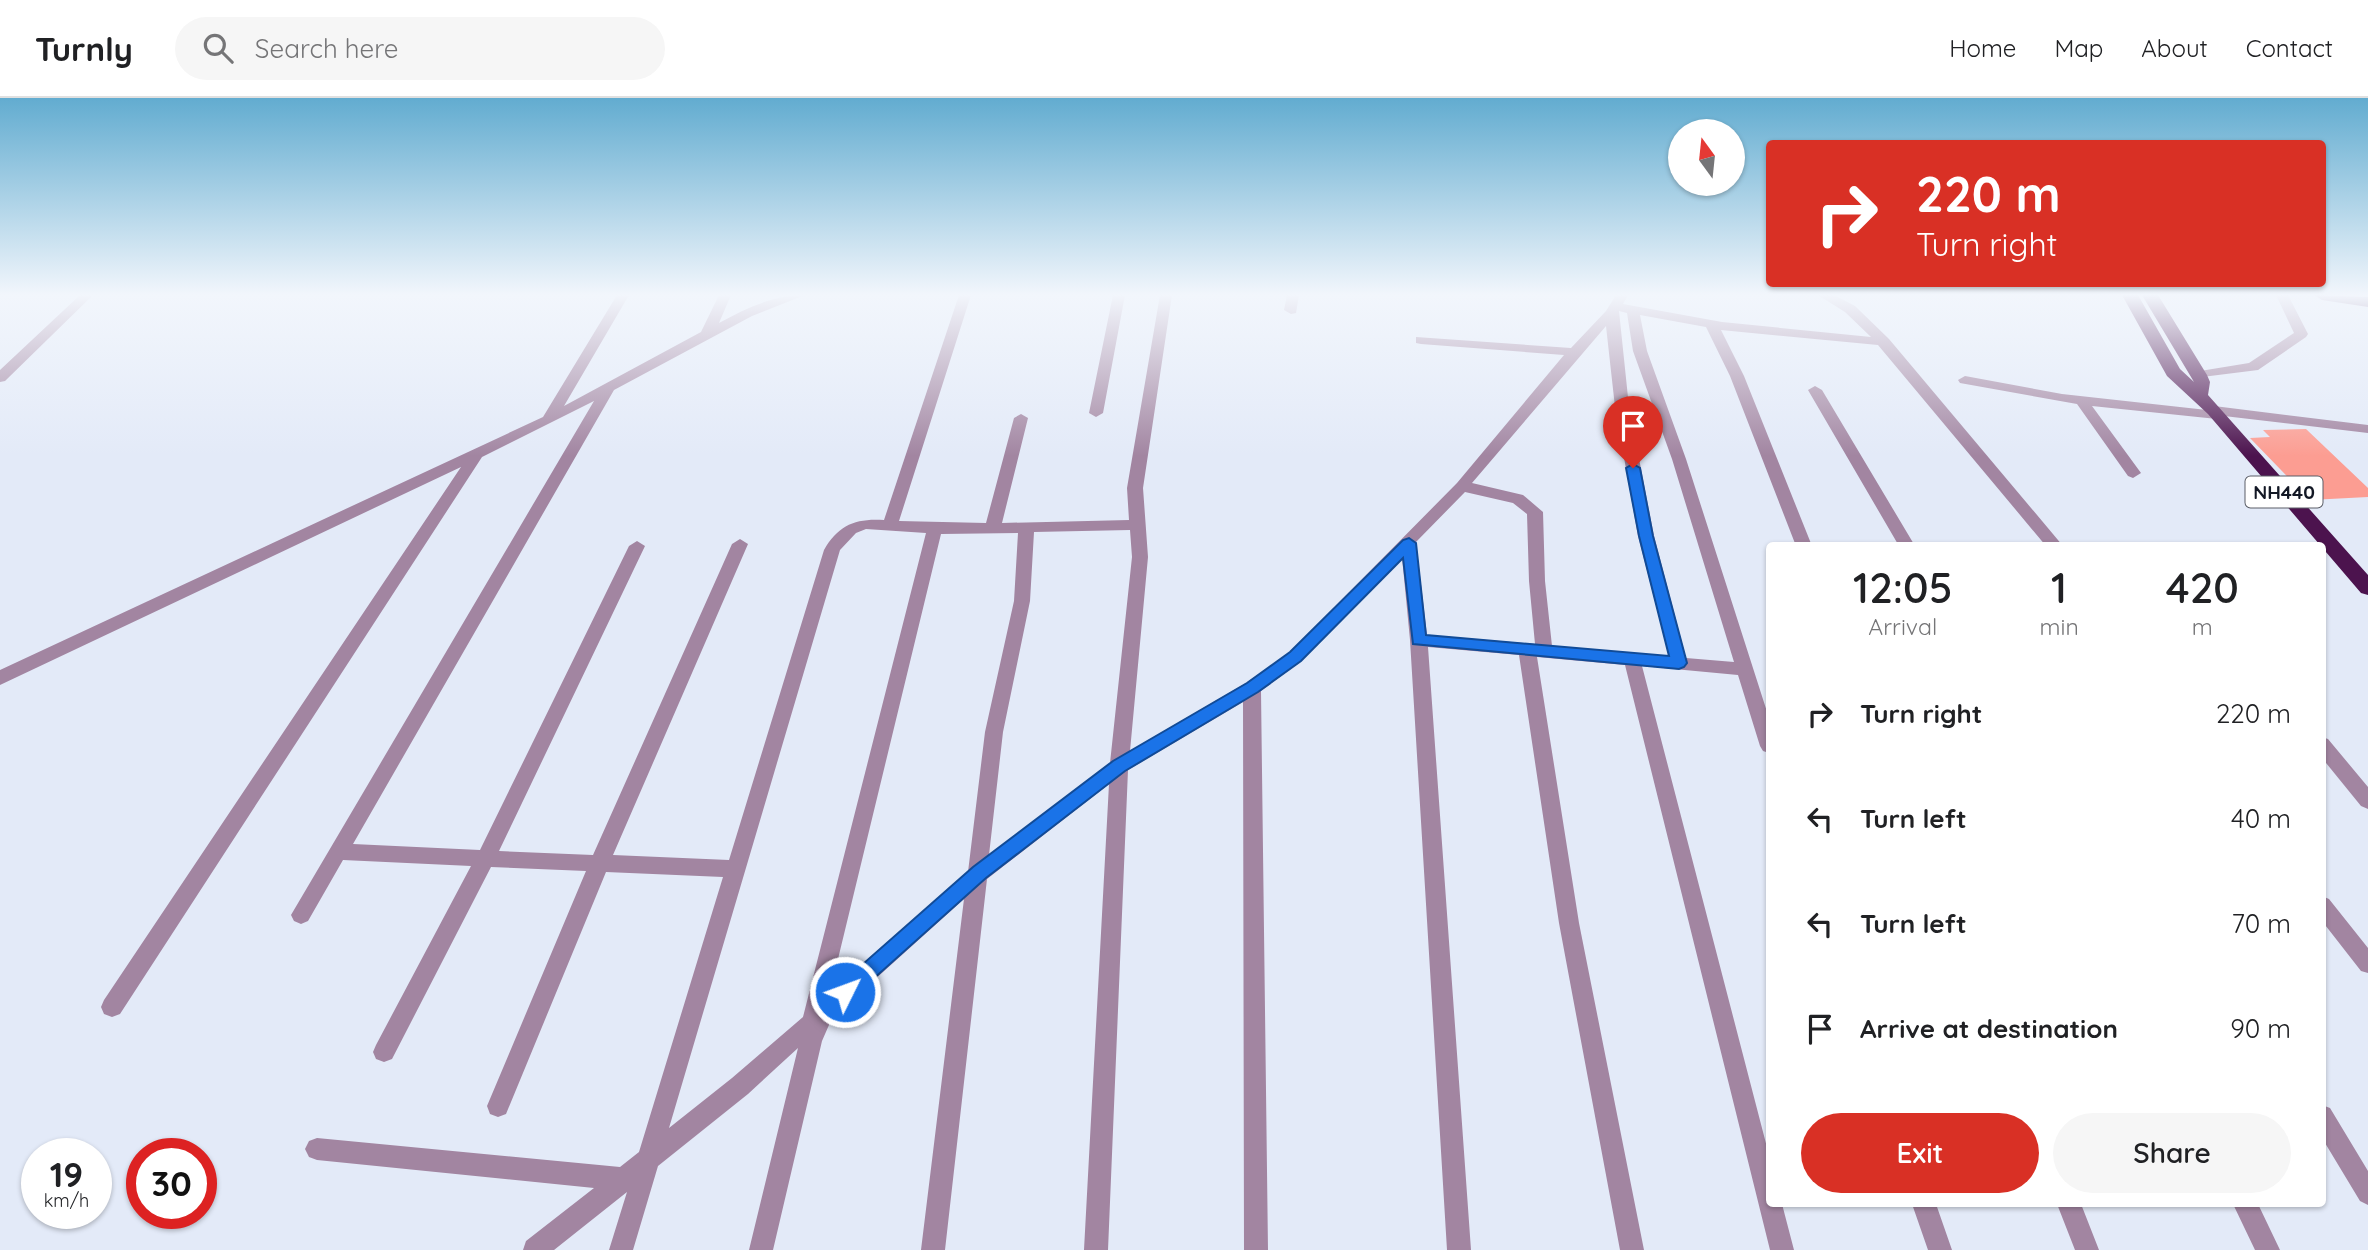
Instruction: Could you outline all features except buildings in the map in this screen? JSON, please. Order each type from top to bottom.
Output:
[{"type":"highway","points":[[2160,349],[2173,372],[2199,397]]},
{"type":"highway","points":[[2183,349],[2202,382],[2199,397]]},
{"type":"highway","name":"NH440","points":[[2199,397],[2368,588]]},
{"type":"street","points":[[3,373],[29,349]]},
{"type":"street","points":[[548,421],[591,349]]},
{"type":"street","points":[[0,678],[548,421],[682,349]]},
{"type":"street","points":[[890,524],[947,349]]},
{"type":"street","points":[[1096,413],[1109,349]]},
{"type":"street","points":[[1096,1250],[1119,766],[1140,557],[1135,488],[1157,349]]},
{"type":"street","points":[[1533,349],[1574,352]]},
{"type":"street","points":[[535,1250],[740,1086],[979,873],[1119,766],[1252,688],[1296,656],[1462,486],[1577,349]]},
{"type":"street","points":[[1621,349],[1623,415],[1646,536],[1679,663]]},
{"type":"street","points":[[1639,349],[1679,459],[1766,737]]},
{"type":"street","points":[[1723,349],[1737,376],[1802,542]]},
{"type":"street","points":[[1890,349],[2052,542]]},
{"type":"street","points":[[2199,375],[2253,367],[2280,349]]},
{"type":"street","points":[[1965,380],[2081,400],[2368,429]]},
{"type":"street","points":[[302,915],[608,388]]},
{"type":"street","points":[[1815,390],[1905,542]]},
{"type":"street","points":[[2081,400],[2133,473]]},
{"type":"street","points":[[993,528],[1021,418]]},
{"type":"street","points":[[112,1007],[476,454]]},
{"type":"street","points":[[1462,486],[1518,499],[1528,504],[1535,512],[1536,650],[1569,923],[1632,1250]]},
{"type":"street","points":[[621,1250],[734,869],[832,550],[838,538],[850,529],[865,524],[935,528],[1138,525]]},
{"type":"street","points":[[933,1250],[999,704],[1022,601],[1026,527]]},
{"type":"street","points":[[761,1250],[935,528]]},
{"type":"street","points":[[1409,543],[1419,640],[1459,1250]]},
{"type":"street","points":[[498,1106],[599,864],[740,544]]},
{"type":"street","points":[[384,1052],[485,859],[637,546]]},
{"type":"street","points":[[1419,640],[1743,669]]},
{"type":"street","points":[[1632,660],[1766,1186]]},
{"type":"street","points":[[1252,688],[1256,1250]]},
{"type":"street","points":[[2326,749],[2368,801]]},
{"type":"street","points":[[338,852],[734,869]]},
{"type":"street","points":[[2326,910],[2368,964]]},
{"type":"street","points":[[2326,1123],[2368,1193]]},
{"type":"street","points":[[317,1149],[623,1179]]},
{"type":"street","points":[[1771,1207],[1782,1250]]},
{"type":"street","points":[[1925,1207],[1940,1250]]},
{"type":"street","points":[[2070,1207],[2087,1250]]},
{"type":"street","points":[[2247,1207],[2269,1250]]},
{"type":"route","points":[[845,992],[979,873],[1119,766],[1252,688],[1296,656],[1409,543],[1419,640],[1679,663],[1646,536],[1633,468]]}]
